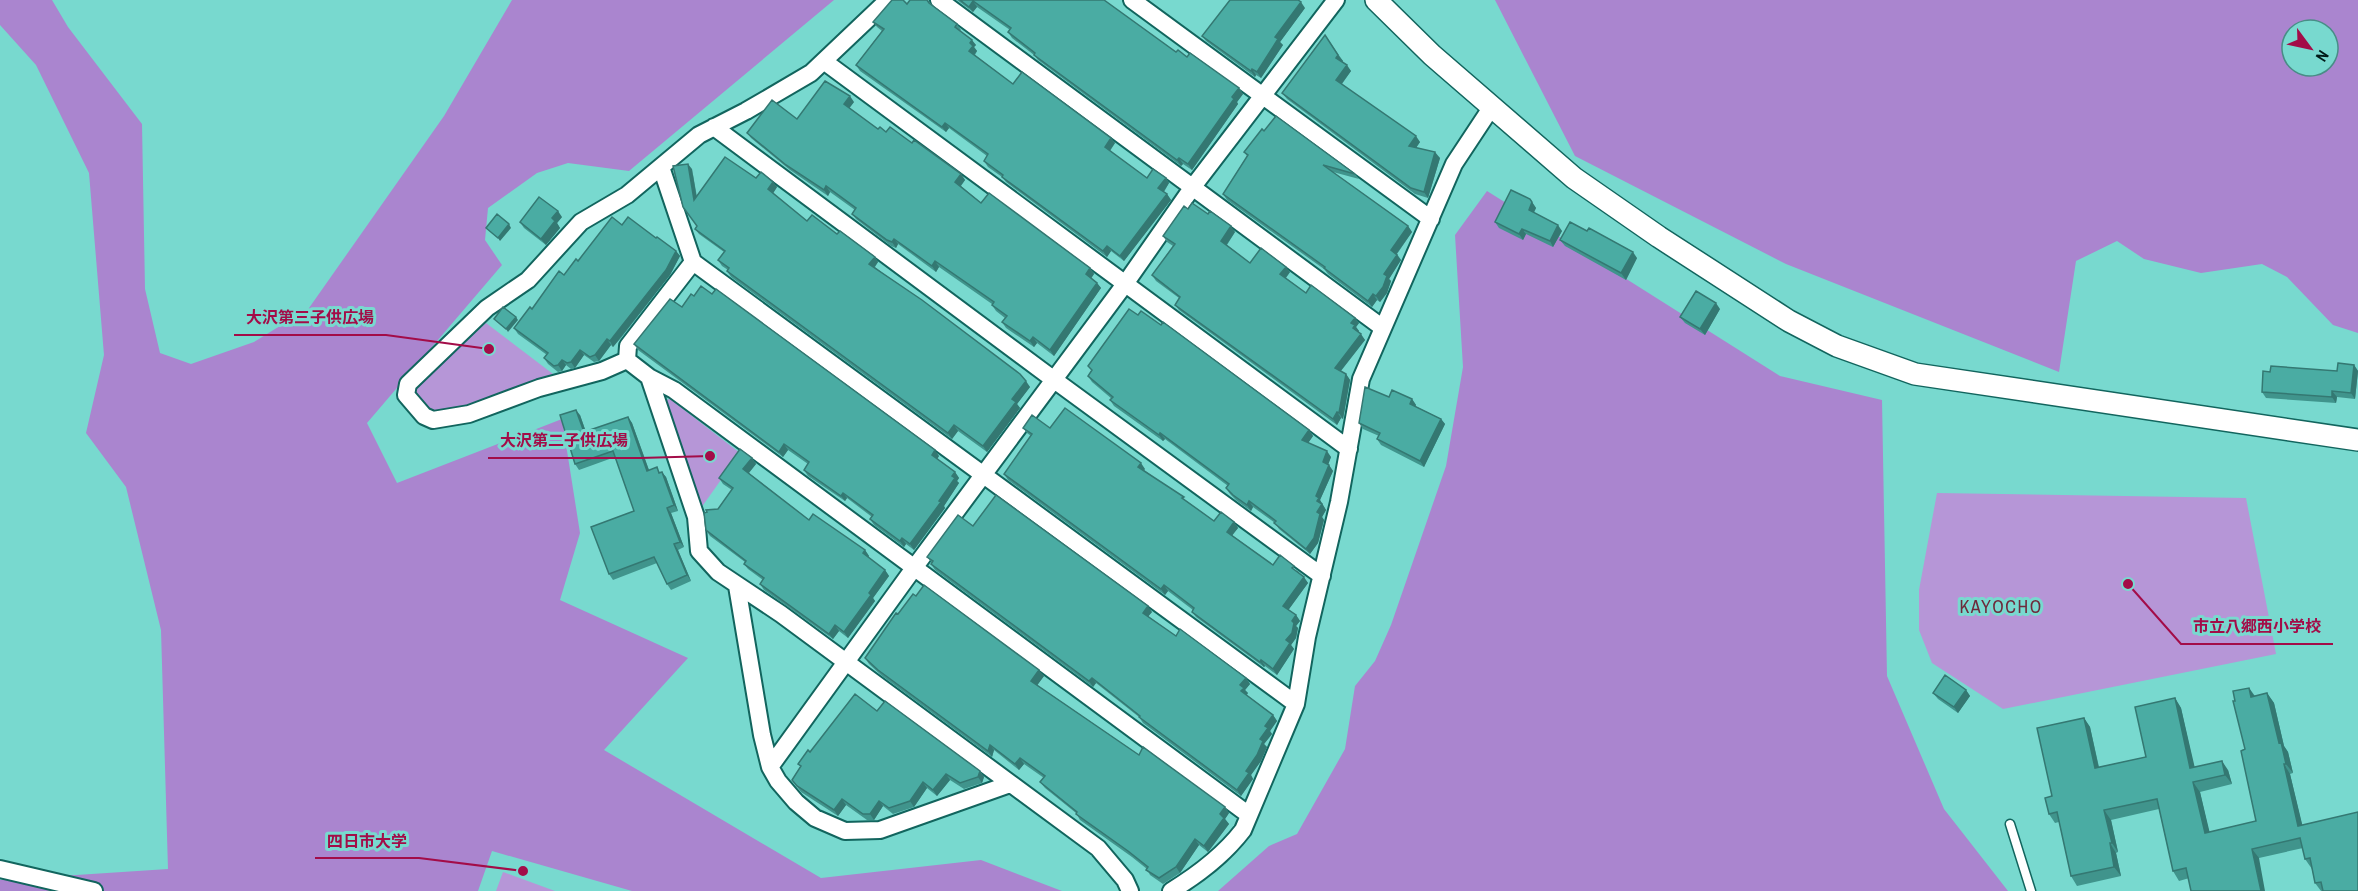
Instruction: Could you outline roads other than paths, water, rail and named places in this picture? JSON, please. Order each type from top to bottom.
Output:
[{"type":"street","points":[[627,360],[602,371],[539,388],[469,414],[433,420],[424,416],[406,394],[408,384],[487,308],[528,280],[581,222],[627,195],[699,135],[811,73],[888,0]]},
{"type":"street","points":[[939,0],[1383,328]]},
{"type":"street","points":[[1132,0],[1431,219]]},
{"type":"street","points":[[770,767],[914,568],[1125,284],[1192,188],[1336,0]]},
{"type":"street","points":[[1376,0],[1432,55],[1574,178],[1659,237],[1805,331],[1872,360],[1915,374],[2358,440]]},
{"type":"street","points":[[825,62],[1349,449]]},
{"type":"street","points":[[1171,891],[1202,872],[1243,830],[1296,704],[1307,637],[1349,449],[1361,379],[1454,164],[1491,108]]},
{"type":"street","points":[[714,127],[1322,576]]},
{"type":"street","points":[[661,167],[693,262],[1296,704]]},
{"type":"street","points":[[627,360],[628,346],[693,262]]},
{"type":"street","points":[[627,360],[649,377],[674,390],[1249,815]]},
{"type":"street","points":[[649,377],[696,517],[699,551],[718,572],[781,614],[1098,848],[1125,880],[1130,891]]},
{"type":"street","points":[[737,586],[762,735],[770,767],[778,781],[796,802],[815,818],[845,831],[879,830],[1010,784]]},
{"type":"street","points":[[0,869],[94,891]]},
{"type":"lane","points":[[2010,825],[2031,891]]},
{"type":"place","name":"大沢第三子供広場","points":[[489,349]]},
{"type":"place","name":"大沢第二子供広場","points":[[710,456]]},
{"type":"place","name":"市立八郷西小学校","points":[[2128,584]]},
{"type":"place","name":"四日市大学","points":[[523,871]]},
{"type":"district","name":"KAYOCHO","points":[[2001,606]]}]
